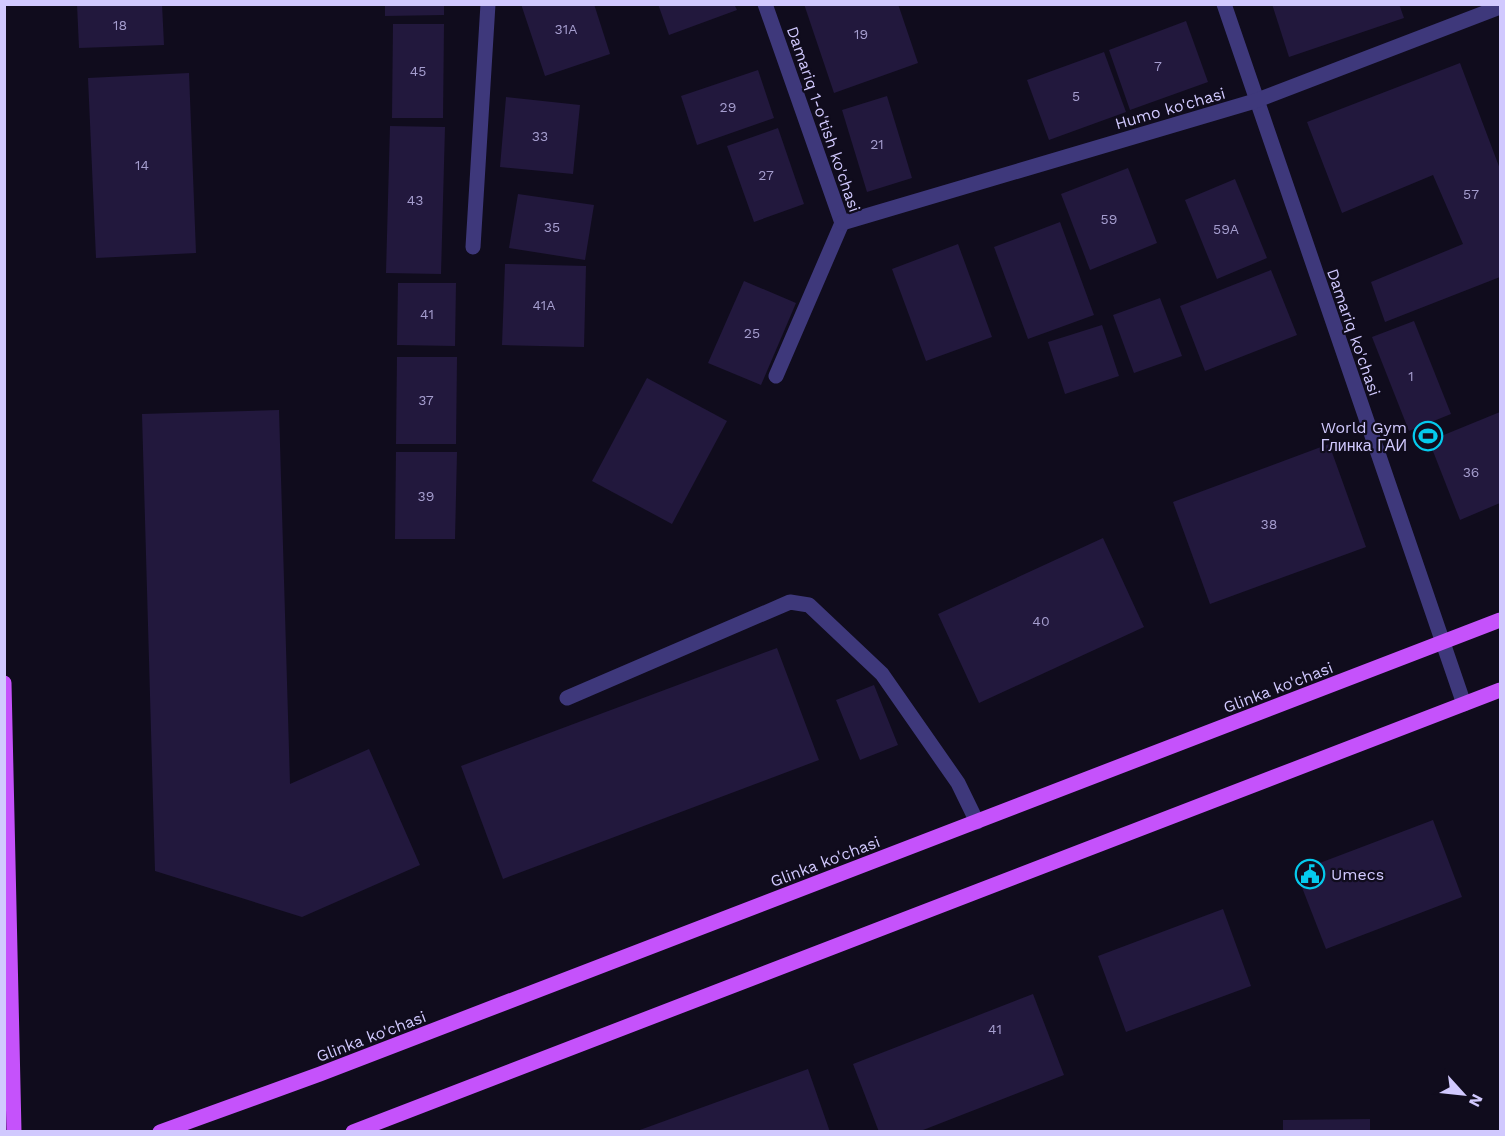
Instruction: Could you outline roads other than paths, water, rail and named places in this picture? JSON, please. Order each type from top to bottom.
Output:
[{"type":"main road","name":"Glinka ko'chasi","points":[[160,1131],[320,1074],[1500,620]]},
{"type":"main road","points":[[4,683],[14,1131]]},
{"type":"main road","points":[[352,1131],[1500,690]]},
{"type":"street","points":[[473,247],[488,4]]},
{"type":"street","name":"Damariq 1-o'tish ko'chasi","points":[[765,4],[842,223],[776,376]]},
{"type":"street","name":"Damariq ko'chasi","points":[[1224,4],[1255,101],[1464,704]]},
{"type":"street","name":"Humo ko'chasi","points":[[842,223],[1255,101],[1500,7]]},
{"type":"street","points":[[567,698],[790,602],[808,605],[882,674],[958,783],[976,822]]},
{"type":"place","name":"World Gym Глинка ГАИ","points":[[1428,436]]},
{"type":"place","name":"Umecs","points":[[1310,874]]}]
